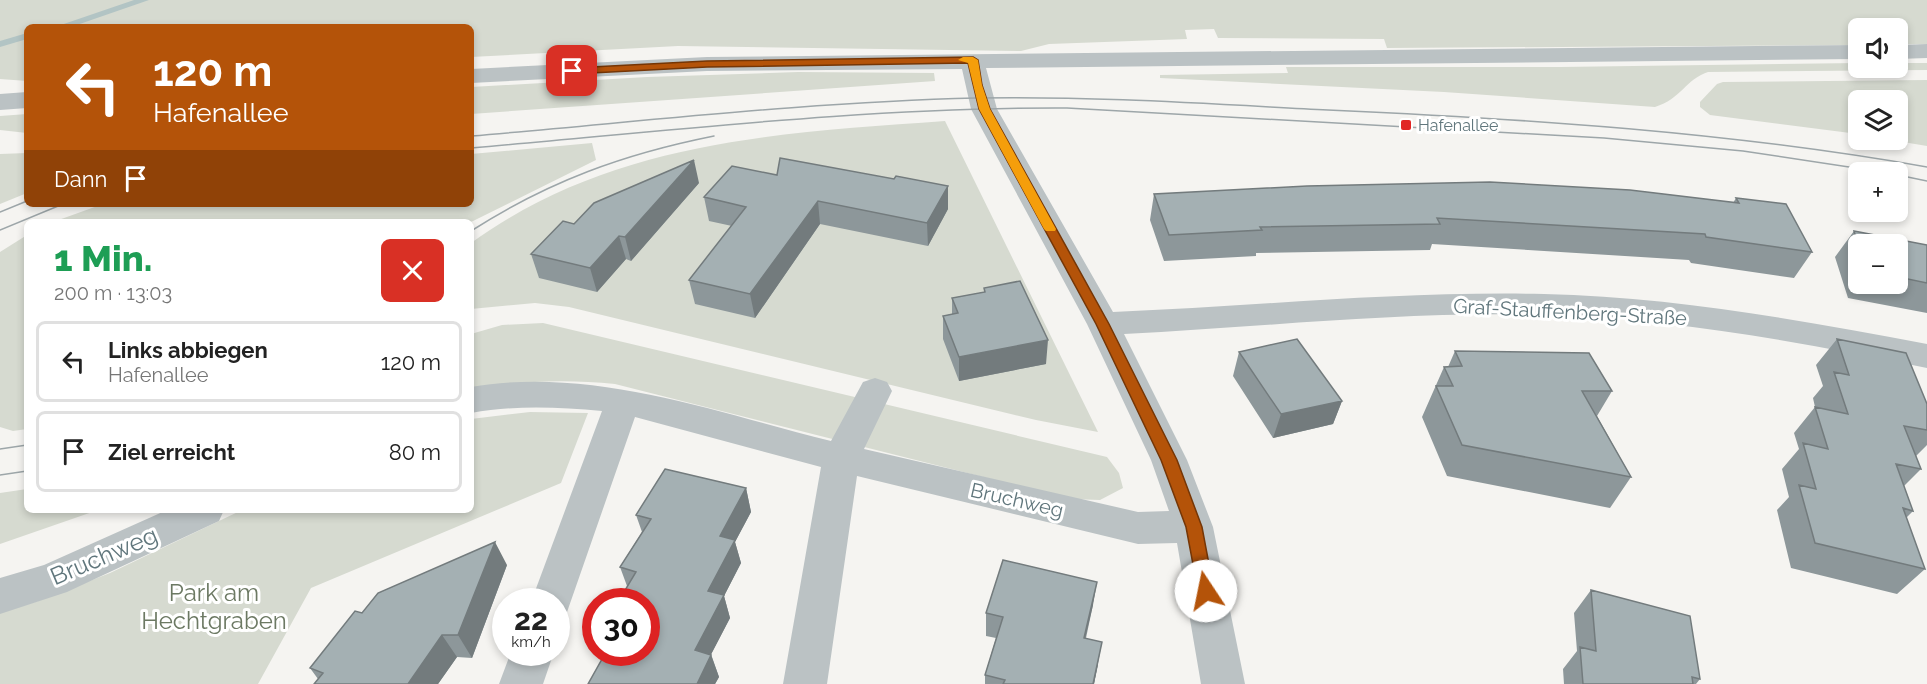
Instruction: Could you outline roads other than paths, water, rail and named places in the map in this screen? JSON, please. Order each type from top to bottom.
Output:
[{"type":"street","points":[[1908,52],[1927,51]]},
{"type":"street","points":[[474,76],[707,64],[1848,52]]},
{"type":"street","points":[[973,60],[984,109],[1103,324],[1169,460],[1194,527],[1223,684]]},
{"type":"street","points":[[0,102],[24,100]]},
{"type":"street","name":"Graf-Stauffenberg-Straße","points":[[1103,324],[1317,310],[1493,304],[1664,314],[1761,326],[1927,356]]},
{"type":"street","points":[[805,684],[842,458],[875,391]]},
{"type":"street","name":"Bruchweg","points":[[474,399],[504,394],[558,394],[623,401],[842,458],[1138,528],[1194,527]]},
{"type":"street","points":[[556,588],[623,401]]},
{"type":"street","name":"Bruchweg","points":[[0,596],[53,580],[198,513]]},
{"type":"street","points":[[521,684],[528,666]]},
{"type":"waterway","points":[[69,24],[144,0]]},
{"type":"waterway","points":[[0,44],[24,37]]},
{"type":"tram line","points":[[474,136],[849,104],[976,98],[1064,98],[1554,123],[1703,136],[1927,167]]},
{"type":"tram line","points":[[474,148],[843,116],[918,111],[1067,108],[1604,138],[1743,151],[1848,167]]},
{"type":"tram line","points":[[474,229],[529,198],[588,172],[649,151],[714,136]]},
{"type":"tram line","points":[[1908,177],[1927,181]]},
{"type":"tram line","points":[[0,212],[24,202]]},
{"type":"tram line","points":[[27,219],[56,207]]},
{"type":"tram line","points":[[0,230],[24,220]]},
{"type":"tram line","points":[[0,449],[24,445]]},
{"type":"tram line","points":[[0,475],[24,471]]},
{"type":"place","name":"Hafenallee","points":[[1406,125]]},
{"type":"park label","name":"Park am Hechtgraben","points":[[214,607]]}]
